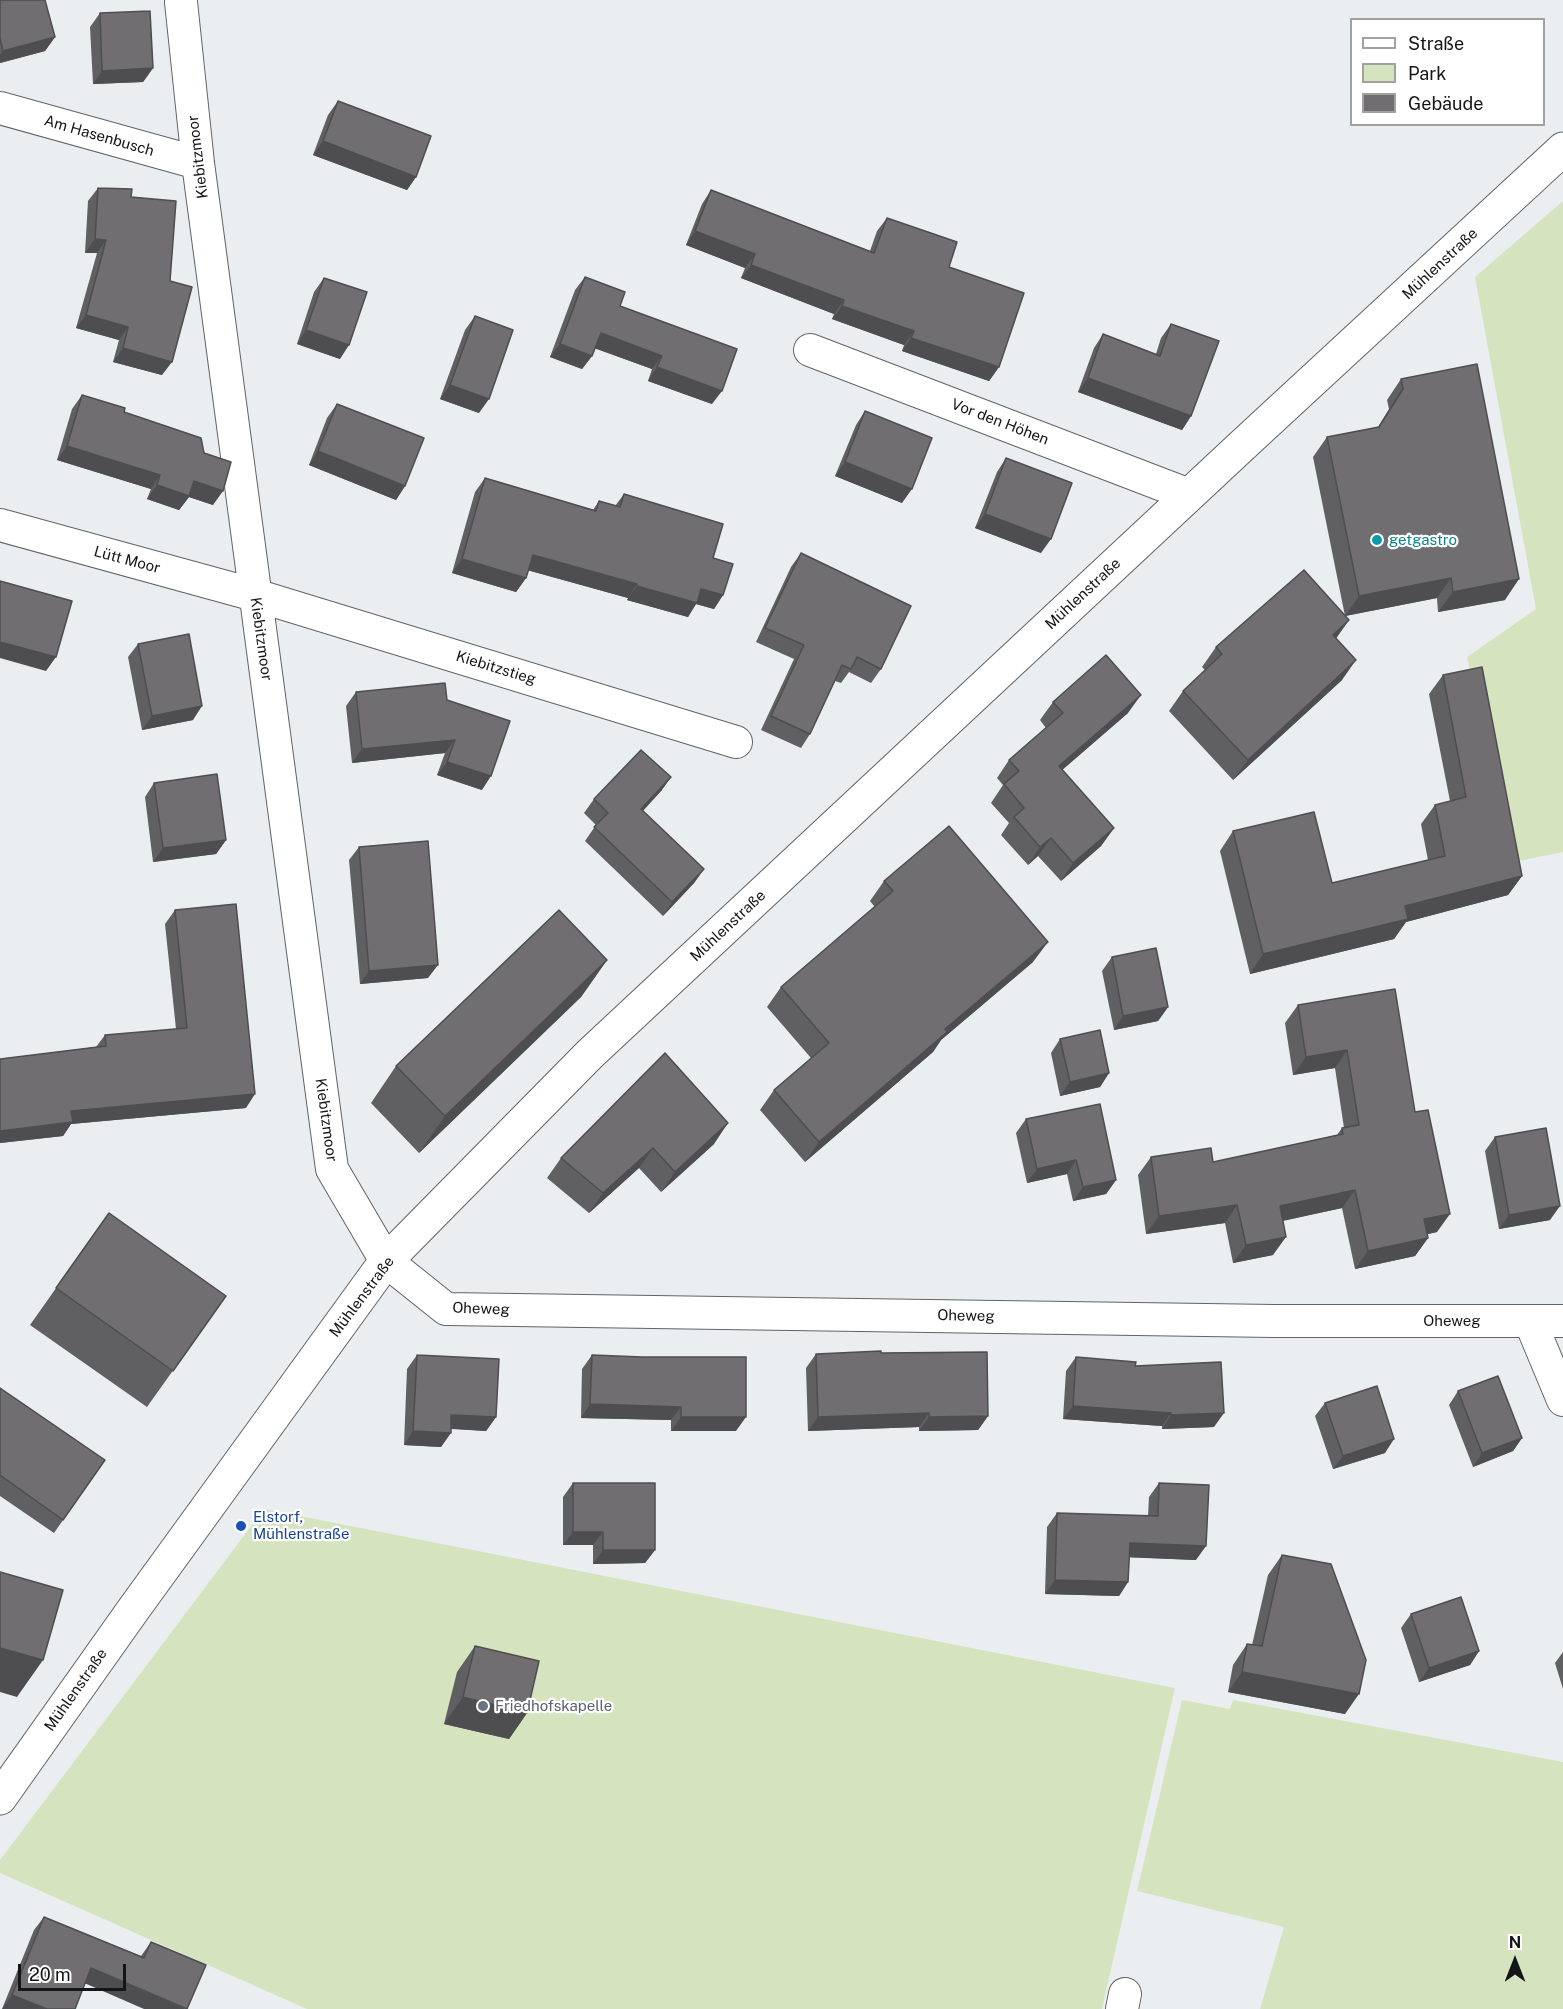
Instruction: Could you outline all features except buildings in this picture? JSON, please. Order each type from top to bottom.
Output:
[{"type":"main road","name":"Mühlenstraße","points":[[0,1798],[386,1261],[590,1054],[1563,149]]},
{"type":"street","name":"Kiebitzmoor","points":[[181,2],[198,163],[332,1169],[386,1261]]},
{"type":"street","name":"Am Hasenbusch","points":[[0,108],[198,163]]},
{"type":"street","name":"Vor den Höhen","points":[[810,350],[1190,495]]},
{"type":"street","name":"Lütt Moor","points":[[0,525],[255,595]]},
{"type":"street","name":"Kiebitzstieg","points":[[255,595],[736,742]]},
{"type":"street","name":"Oheweg","points":[[386,1261],[446,1309],[1274,1321],[1563,1320]]},
{"type":"street","points":[[1530,1321],[1563,1400]]},
{"type":"green space","points":[[1563,201],[1563,852],[1513,862],[1467,657],[1536,609],[1475,277]]},
{"type":"green space","points":[[264,1509],[1175,1688],[1102,2009],[307,2009],[0,1873],[0,1860]]},
{"type":"green space","points":[[1182,1700],[1230,1709],[1233,1700],[1563,1762],[1563,2009],[1260,2009],[1284,1927],[1137,1891]]},
{"type":"place","name":"getgastro","points":[[1377,540]]},
{"type":"place","name":"Elstorf, Mühlenstraße","points":[[241,1526]]},
{"type":"place","name":"Friedhofskapelle","points":[[483,1706]]}]
